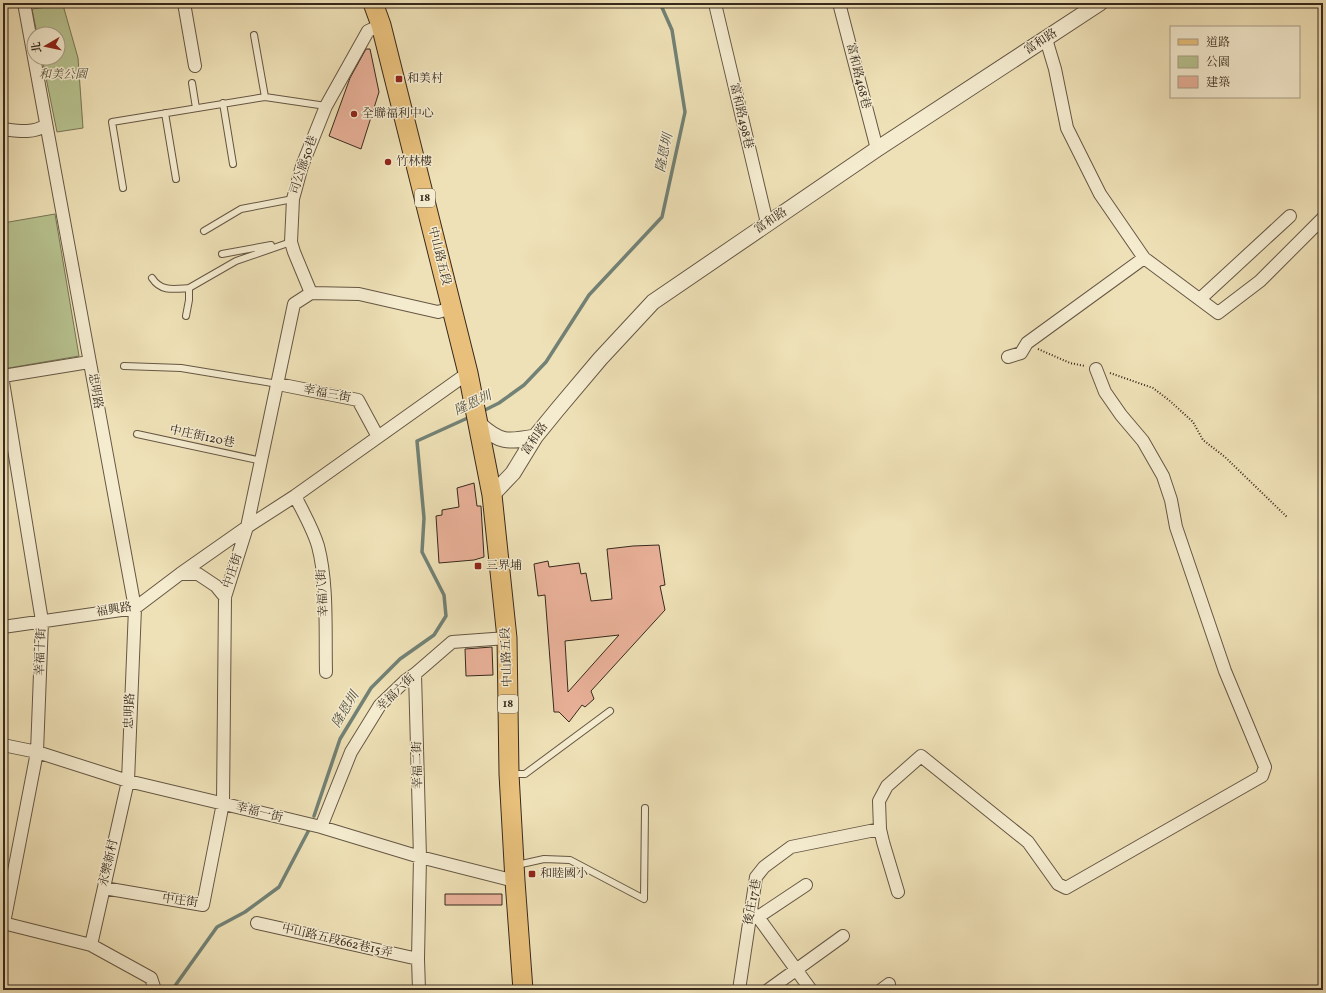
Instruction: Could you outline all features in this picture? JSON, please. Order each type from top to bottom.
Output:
[{"type":"main road","name":"中山路五段","points":[[373,3],[381,25],[468,373],[479,422],[492,495],[507,638],[510,774],[523,990]]},
{"type":"street","name":"忠明路","points":[[24,3],[135,608],[128,781]]},
{"type":"street","points":[[184,3],[195,66]]},
{"type":"street","name":"富和路468巷","points":[[839,3],[877,149]]},
{"type":"street","name":"富和路","points":[[492,495],[513,473],[535,437],[600,359],[653,302],[877,149],[1100,3]]},
{"type":"street","name":"富和路498巷","points":[[716,8],[767,224]]},
{"type":"street","name":"司公廍50巷","points":[[311,293],[291,242],[293,199],[302,166],[326,106],[368,31],[381,25]]},
{"type":"street","points":[[1046,39],[1056,76],[1067,128],[1100,194],[1144,258],[1218,313],[1260,281],[1323,218]]},
{"type":"street","points":[[3,129],[25,132],[40,130],[46,125]]},
{"type":"street","points":[[1200,299],[1290,216]]},
{"type":"street","points":[[1008,357],[1021,353],[1027,343],[1144,258]]},
{"type":"street","points":[[311,293],[359,294],[438,312],[452,308]]},
{"type":"street","name":"中庄街","points":[[104,888],[203,906],[223,803],[225,597],[247,527],[294,304],[311,293]]},
{"type":"street","points":[[3,376],[90,362]]},
{"type":"street","points":[[898,892],[880,829],[880,801],[887,786],[921,756],[1028,842],[1058,884],[1066,888],[1262,776],[1265,767],[1225,671],[1176,527],[1171,500],[1163,476],[1143,441],[1121,415],[1105,392],[1096,368]]},
{"type":"street","name":"福興路","points":[[3,627],[135,608],[180,574],[247,527],[295,496],[468,373]]},
{"type":"street","name":"幸福十街","points":[[3,382],[42,621],[37,752],[4,923]]},
{"type":"street","name":"幸福三街","points":[[278,384],[358,400],[378,437]]},
{"type":"street","points":[[479,422],[492,436],[506,440],[515,441],[535,437]]},
{"type":"street","name":"幸福八街","points":[[295,496],[318,545],[324,573],[326,672]]},
{"type":"street","points":[[180,574],[198,574],[216,586],[225,597]]},
{"type":"street","name":"幸福六街","points":[[320,827],[351,752],[380,705],[405,681],[416,674],[452,642],[507,638]]},
{"type":"street","name":"幸福二街","points":[[416,674],[420,857]]},
{"type":"street","name":"幸福一街","points":[[3,745],[37,752],[128,781],[320,827],[420,857],[515,873]]},
{"type":"street","name":"永樂新村","points":[[91,945],[128,781]]},
{"type":"street","name":"後庄17巷","points":[[739,990],[754,914],[756,877],[764,867],[791,847],[880,829]]},
{"type":"street","points":[[419,990],[418,959],[420,857]]},
{"type":"street","points":[[806,885],[754,914],[810,990]]},
{"type":"street","points":[[4,923],[91,945],[151,978],[155,990]]},
{"type":"street","name":"中山路五段662巷15弄","points":[[256,923],[418,959]]},
{"type":"street","points":[[768,990],[843,936]]},
{"type":"lane","points":[[254,35],[264,97]]},
{"type":"lane","points":[[192,83],[196,108]]},
{"type":"lane","points":[[123,188],[112,122],[264,97],[326,106]]},
{"type":"lane","points":[[223,104],[233,164]]},
{"type":"lane","points":[[165,113],[176,179]]},
{"type":"lane","points":[[204,231],[241,209],[293,199]]},
{"type":"lane","points":[[222,254],[291,242]]},
{"type":"lane","points":[[152,278],[156,284],[166,289],[189,288],[236,261],[291,242]]},
{"type":"lane","points":[[186,316],[189,300],[189,288]]},
{"type":"lane","points":[[124,366],[181,368],[278,384]]},
{"type":"lane","name":"中庄街120巷","points":[[137,434],[262,461]]},
{"type":"lane","points":[[510,774],[525,774],[610,711]]},
{"type":"lane","points":[[515,873],[544,859],[570,860],[644,899],[645,808]]},
{"type":"path","points":[[1027,343],[1070,363],[1096,368],[1153,388],[1193,422],[1203,440],[1225,457],[1286,518]]},
{"type":"green space","name":"和美公園","points":[[63,5],[78,58],[83,128],[57,132],[44,66],[66,66],[66,26],[35,26],[32,9]]},
{"type":"green space","points":[[55,214],[79,356],[3,369],[3,223]]},
{"type":"building","name":"全聯福利中心","points":[[366,49],[370,49],[379,92],[361,149],[329,136],[350,78]]},
{"type":"building","points":[[474,483],[477,506],[481,506],[484,557],[474,560],[439,563],[436,516],[442,515],[442,510],[459,507],[457,488]]},
{"type":"building","points":[[659,545],[665,585],[660,586],[665,610],[591,691],[594,699],[585,707],[582,705],[569,722],[559,712],[554,712],[545,595],[538,596],[534,564],[548,561],[549,567],[579,563],[581,574],[586,573],[591,601],[612,599],[607,549]],"holes":[[[619,635],[568,692],[565,641]]]},
{"type":"building","points":[[492,647],[493,675],[466,676],[465,649]]},
{"type":"building","points":[[445,894],[502,894],[502,905],[445,905]]},
{"type":"waterway","name":"隆恩圳","points":[[481,412],[499,403],[524,385],[546,362],[589,295],[662,217],[685,112],[672,30],[660,3]]},
{"type":"waterway","name":"隆恩圳","points":[[314,816],[340,739],[371,688],[400,659],[434,635],[446,616],[444,595],[422,552],[424,518],[417,441],[472,416]]},
{"type":"waterway","name":"隆恩圳","points":[[172,990],[217,927],[245,912],[279,887],[311,826]]},
{"type":"place","name":"和美村","points":[[399,79]]},
{"type":"place","name":"全聯福利中心","points":[[354,114]]},
{"type":"place","name":"竹林樓","points":[[388,162]]},
{"type":"place","name":"三界埔","points":[[478,566]]},
{"type":"place","name":"和睦國小","points":[[532,874]]}]
